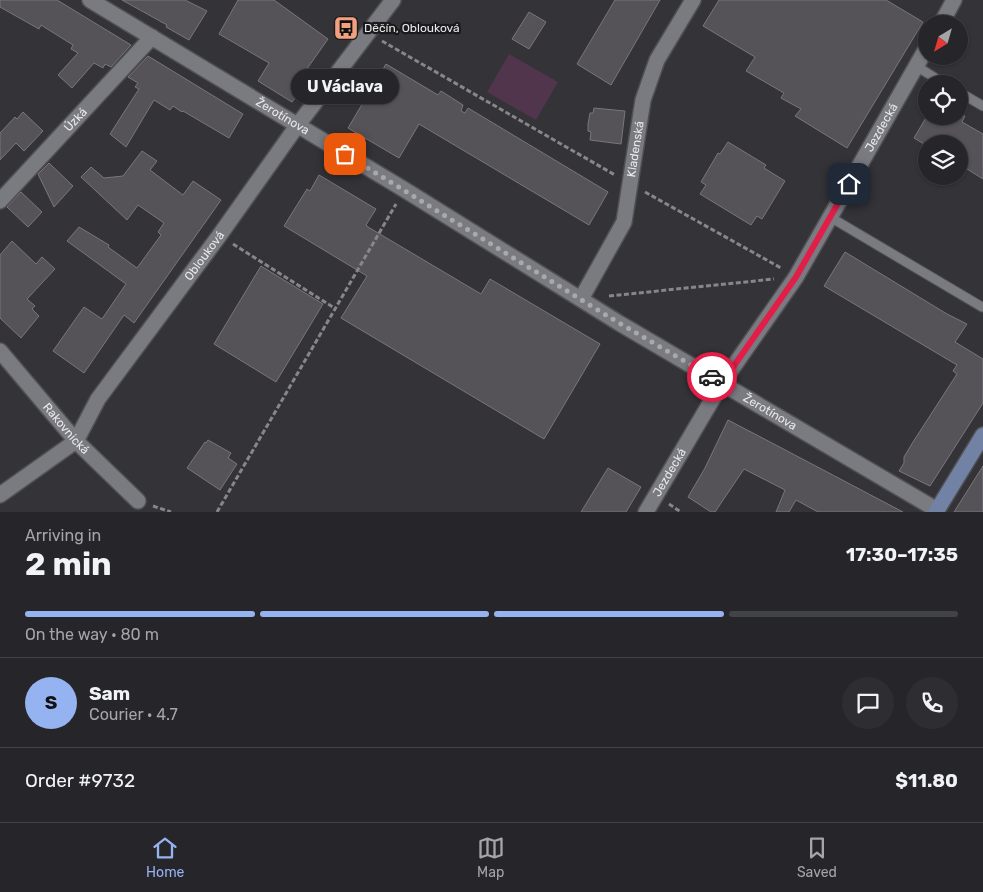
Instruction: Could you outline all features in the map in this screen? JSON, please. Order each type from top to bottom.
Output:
[{"type":"main road","points":[[936,511],[983,434]]},
{"type":"street","name":"Žerotínova","points":[[90,0],[405,190],[581,299],[936,511]]},
{"type":"street","name":"Oblouková","points":[[0,495],[76,441],[98,399],[219,236],[297,126],[393,0]]},
{"type":"street","name":"Kladenská","points":[[581,299],[624,222],[643,100],[657,60],[693,0]]},
{"type":"street","points":[[945,15],[954,0]]},
{"type":"street","name":"Úzká","points":[[0,201],[152,37]]},
{"type":"street","name":"Jezdecká","points":[[646,512],[722,383],[796,277],[918,63]]},
{"type":"street","name":"Rakovnická","points":[[0,351],[76,441],[138,501]]},
{"type":"lane","points":[[916,66],[930,75]]},
{"type":"lane","points":[[968,97],[983,106]]},
{"type":"lane","points":[[830,217],[982,307]]},
{"type":"path","points":[[217,512],[405,190]]},
{"type":"path","points":[[219,236],[336,309]]},
{"type":"shaded area","points":[[509,54],[558,82],[536,120],[487,92]]},
{"type":"building","points":[[0,0],[57,0],[131,45],[111,67],[105,64],[103,68],[94,63],[72,88],[58,75],[78,53],[71,49],[73,45],[41,25],[39,29],[0,7]]},
{"type":"building","points":[[122,0],[185,0],[207,11],[189,40],[166,27],[167,25]]},
{"type":"building","points":[[238,0],[274,0],[328,39],[304,73],[311,77],[292,102],[258,81],[269,63],[219,34]]},
{"type":"building","points":[[615,0],[660,0],[611,85],[577,64]]},
{"type":"building","points":[[719,0],[886,0],[918,19],[918,30],[847,148],[795,116],[801,109],[781,98],[784,93],[746,71],[755,57],[703,26]]},
{"type":"building","points":[[529,12],[546,22],[529,49],[512,39]]},
{"type":"building","points":[[148,56],[243,114],[229,138],[183,111],[173,106],[170,110],[154,100],[126,147],[110,134],[139,89],[135,87],[138,83],[128,77]]},
{"type":"building","points":[[386,64],[438,95],[441,91],[463,105],[461,111],[465,113],[468,108],[608,192],[589,225],[419,124],[399,158],[348,128]]},
{"type":"building","points":[[594,108],[625,111],[621,144],[590,140],[591,132],[588,131],[588,124],[590,113],[593,113]]},
{"type":"building","points":[[23,112],[43,131],[24,151],[16,143],[0,160],[0,133],[15,117],[17,119]]},
{"type":"building","points":[[922,125],[967,125],[983,134],[983,179],[968,170],[968,135],[918,135],[918,140],[914,138]]},
{"type":"building","points":[[728,142],[766,165],[764,168],[785,181],[762,219],[757,216],[751,225],[700,194],[706,185],[701,182],[718,153],[720,154]]},
{"type":"building","points":[[142,151],[157,161],[150,170],[183,195],[193,181],[221,200],[134,323],[124,315],[84,373],[53,351],[84,307],[102,319],[126,284],[67,241],[79,227],[109,245],[108,247],[137,268],[161,235],[158,232],[164,223],[138,205],[127,220],[81,177],[91,167],[104,178],[123,176]]},
{"type":"building","points":[[49,163],[73,186],[54,207],[38,174]]},
{"type":"building","points":[[319,175],[376,209],[366,225],[368,227],[481,294],[490,279],[600,344],[544,439],[341,318],[367,276],[284,226],[307,189],[310,191]]},
{"type":"building","points":[[21,192],[42,212],[28,227],[7,207]]},
{"type":"building","points":[[12,241],[36,264],[42,257],[55,269],[27,299],[35,306],[32,309],[39,316],[21,338],[0,318],[0,255]]},
{"type":"building","points":[[845,252],[947,314],[967,324],[955,342],[983,359],[983,403],[930,486],[899,471],[904,463],[904,457],[957,374],[953,371],[957,365],[824,286]]},
{"type":"building","points":[[261,266],[323,304],[276,382],[214,344]]},
{"type":"building","points":[[728,420],[903,512],[818,512],[796,500],[789,512],[776,512],[785,490],[744,469],[715,512],[711,512],[688,497],[705,468]]},
{"type":"building","points":[[208,440],[231,453],[228,458],[237,464],[220,490],[187,468]]},
{"type":"building","points":[[983,466],[983,512],[954,512]]},
{"type":"building","points":[[608,468],[641,487],[626,512],[581,512]]},
{"type":"way so far","points":[[345,154],[619,323],[712,377]]},
{"type":"place","name":"Děčín, Oblouková","points":[[346,28]]},
{"type":"place","name":"U Václava","points":[[345,154]]},
{"type":"route","points":[[712,377],[722,383],[751,343],[796,277],[849,184]]}]
